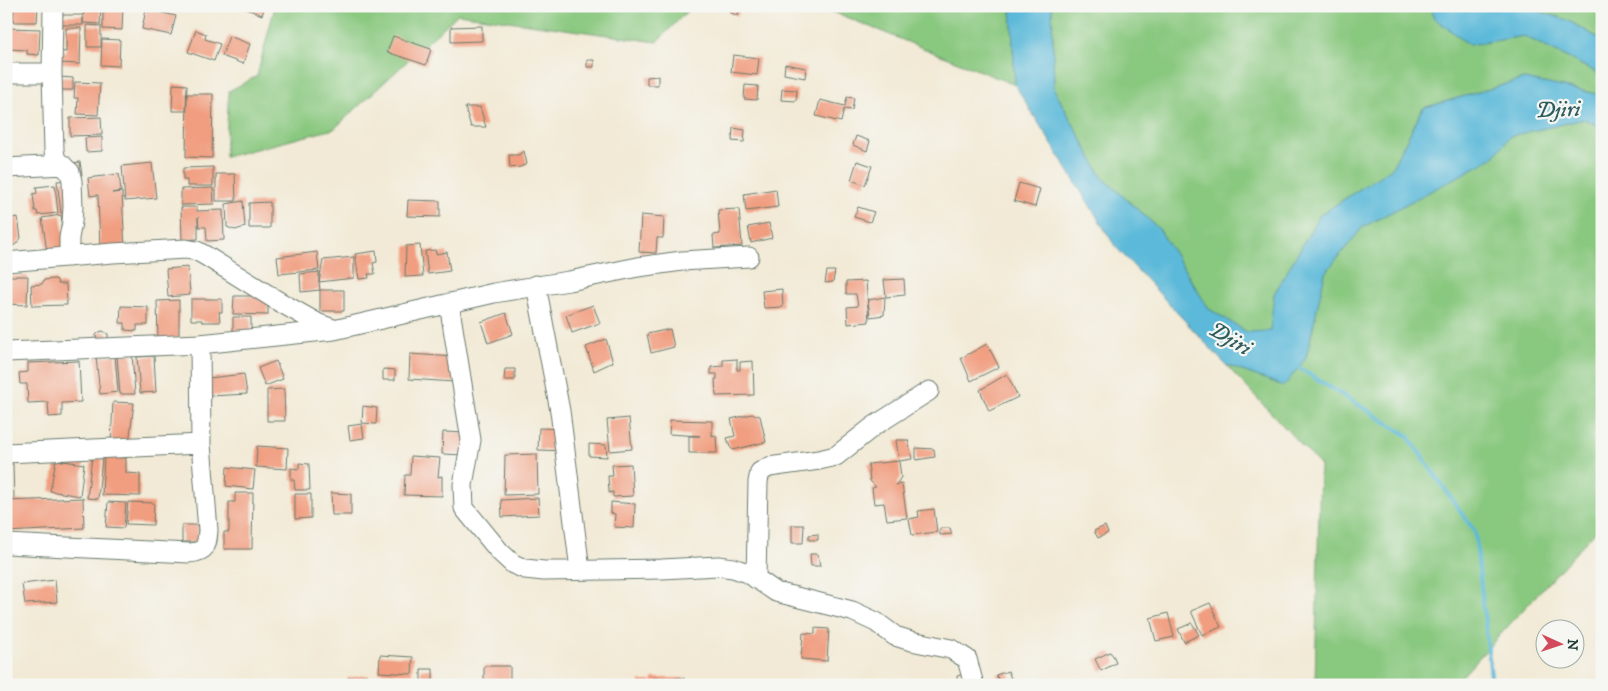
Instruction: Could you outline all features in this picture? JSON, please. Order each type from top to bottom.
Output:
[{"type":"street","points":[[53,6],[54,151],[56,160],[70,172],[72,181],[73,207],[69,238],[69,257]]},
{"type":"street","points":[[6,73],[52,73]]},
{"type":"street","points":[[6,168],[63,165]]},
{"type":"street","points":[[6,262],[113,253],[186,249],[197,251],[278,301],[319,324],[334,330]]},
{"type":"street","points":[[6,352],[200,344],[334,330],[448,303],[536,285],[569,281],[638,266],[749,257]]},
{"type":"street","points":[[536,285],[560,411],[580,570]]},
{"type":"street","points":[[448,303],[471,440],[463,485],[464,508],[500,552],[513,564],[525,569],[544,571],[718,566],[733,568],[748,573],[776,592],[852,610],[876,622],[894,636],[951,649],[966,659],[974,685]]},
{"type":"street","points":[[6,544],[189,553],[197,553],[202,550],[207,544],[208,530],[201,444],[200,344]]},
{"type":"street","points":[[756,579],[758,482],[760,472],[769,467],[836,456],[874,426],[929,391]]},
{"type":"street","points":[[6,453],[201,444]]},
{"type":"green space","points":[[275,6],[692,6],[657,42],[458,14],[334,129],[225,157],[229,91],[257,76]]},
{"type":"green space","points":[[818,6],[1011,6],[1015,85]]},
{"type":"green space","points":[[1052,6],[1430,6],[1433,17],[1469,45],[1524,36],[1602,75],[1602,95],[1524,79],[1423,108],[1392,168],[1320,215],[1274,294],[1271,331],[1247,332],[1209,309],[1159,229],[1102,177],[1054,89]]},
{"type":"green space","points":[[1523,6],[1602,6],[1602,40],[1567,20]]},
{"type":"green space","points":[[1585,119],[1602,128],[1602,524],[1454,685],[1315,685],[1320,465],[1226,365],[1284,386],[1306,358],[1325,273],[1363,227],[1492,158],[1510,136]]},
{"type":"water","name":"Djiri","points":[[1011,6],[1052,6],[1054,89],[1102,177],[1159,229],[1209,309],[1247,332],[1270,331],[1274,294],[1320,215],[1392,168],[1423,108],[1524,79],[1602,95],[1602,128],[1585,119],[1510,136],[1493,158],[1363,227],[1325,273],[1306,358],[1284,386],[1226,365],[1115,246],[1015,85]]},
{"type":"water","points":[[1430,6],[1523,6],[1567,20],[1602,40],[1602,75],[1524,36],[1469,45],[1433,17]]},
{"type":"building","points":[[14,6],[38,6],[37,22],[13,22]]},
{"type":"building","points":[[84,6],[101,6],[100,24],[83,23]]},
{"type":"building","points":[[103,6],[123,6],[122,30],[103,29]]},
{"type":"building","points":[[239,6],[265,6],[262,15]]},
{"type":"building","points":[[730,6],[740,6],[738,16],[729,12]]},
{"type":"building","points":[[146,9],[176,16],[171,35],[142,29]]},
{"type":"building","points":[[62,15],[83,15],[83,25],[62,25]]},
{"type":"building","points":[[87,25],[101,26],[101,47],[87,47]]},
{"type":"building","points":[[482,26],[482,41],[451,42],[451,27]]},
{"type":"building","points":[[8,28],[40,29],[39,55],[27,54],[27,50],[7,49]]},
{"type":"building","points":[[66,28],[81,28],[80,64],[59,63],[59,51],[66,52]]},
{"type":"building","points":[[196,30],[206,34],[205,39],[220,44],[214,61],[188,52]]},
{"type":"building","points":[[229,36],[250,44],[243,64],[222,56]]},
{"type":"building","points":[[393,36],[431,49],[426,65],[387,52]]},
{"type":"building","points":[[102,39],[120,40],[119,66],[101,65]]},
{"type":"building","points":[[733,55],[759,58],[757,75],[731,72]]},
{"type":"building","points":[[6,58],[10,58],[10,64],[6,64]]},
{"type":"building","points":[[587,60],[594,60],[594,67],[587,67]]},
{"type":"building","points":[[785,64],[806,68],[805,78],[784,74]]},
{"type":"building","points":[[658,76],[658,85],[647,85],[647,77]]},
{"type":"building","points":[[60,77],[73,78],[73,90],[60,90]]},
{"type":"building","points":[[75,82],[100,83],[98,115],[77,114],[78,98],[74,98]]},
{"type":"building","points":[[173,84],[187,85],[186,111],[172,111]]},
{"type":"building","points":[[745,85],[758,86],[757,100],[744,99]]},
{"type":"building","points":[[782,89],[797,90],[796,101],[781,100]]},
{"type":"building","points":[[187,94],[213,94],[212,158],[186,157]]},
{"type":"building","points":[[847,97],[854,98],[852,110],[844,109],[841,122],[816,116],[820,100],[845,106]]},
{"type":"building","points":[[465,107],[480,107],[486,127],[471,127]]},
{"type":"building","points":[[101,117],[102,135],[70,136],[70,118]]},
{"type":"building","points":[[733,128],[745,130],[744,142],[732,141]]},
{"type":"building","points":[[856,136],[870,141],[867,151],[853,145]]},
{"type":"building","points":[[102,137],[102,151],[86,152],[85,138]]},
{"type":"building","points":[[524,151],[527,164],[510,168],[509,155],[518,155]]},
{"type":"building","points":[[857,161],[872,166],[865,185],[851,180]]},
{"type":"building","points":[[80,162],[82,175],[74,177],[72,163]]},
{"type":"building","points":[[152,163],[156,198],[125,201],[122,166]]},
{"type":"building","points":[[213,167],[213,186],[187,186],[187,180],[183,180],[183,168]]},
{"type":"building","points":[[119,174],[121,191],[112,193],[122,192],[125,250],[100,249],[98,195],[90,196],[88,178]]},
{"type":"building","points":[[216,174],[235,174],[236,201],[216,201]]},
{"type":"building","points":[[67,180],[71,212],[61,213],[57,181]]},
{"type":"building","points":[[1019,183],[1040,189],[1035,207],[1014,201]]},
{"type":"building","points":[[55,185],[58,213],[38,215],[37,211],[35,211],[33,194],[37,193],[36,187]]},
{"type":"building","points":[[213,188],[214,204],[181,205],[181,189]]},
{"type":"building","points":[[776,189],[778,207],[746,211],[744,194]]},
{"type":"building","points":[[6,196],[11,196],[12,212],[6,213]]},
{"type":"building","points":[[408,200],[440,201],[440,217],[407,216]]},
{"type":"building","points":[[243,201],[245,227],[235,230],[227,227],[226,204]]},
{"type":"building","points":[[270,202],[270,228],[249,228],[249,203]]},
{"type":"building","points":[[181,207],[197,207],[197,211],[223,210],[224,240],[207,241],[206,227],[199,227],[198,217],[198,239],[182,240]]},
{"type":"building","points":[[858,207],[874,212],[870,222],[854,217]]},
{"type":"building","points":[[739,209],[742,246],[714,248],[713,235],[720,234],[718,210]]},
{"type":"building","points":[[61,215],[66,249],[47,252],[42,218]]},
{"type":"building","points":[[641,215],[664,217],[663,238],[657,238],[656,253],[639,252]]},
{"type":"building","points":[[18,217],[21,238],[15,245],[6,246],[6,219]]},
{"type":"building","points":[[769,223],[772,238],[751,243],[748,227]]},
{"type":"building","points":[[420,245],[423,276],[405,277],[406,246]]},
{"type":"building","points":[[435,250],[436,254],[447,252],[450,271],[428,274],[425,251]]},
{"type":"building","points":[[376,251],[377,262],[373,263],[375,274],[368,274],[369,278],[359,279],[355,254]]},
{"type":"building","points":[[317,252],[319,270],[279,274],[277,257]]},
{"type":"building","points":[[354,257],[354,278],[319,282],[323,260]]},
{"type":"building","points":[[188,267],[190,295],[168,297],[166,269]]},
{"type":"building","points":[[827,271],[835,271],[833,282],[825,283]]},
{"type":"building","points":[[319,272],[320,290],[301,292],[300,274]]},
{"type":"building","points":[[6,276],[28,276],[27,305],[6,304]]},
{"type":"building","points":[[904,279],[905,295],[886,297],[884,280]]},
{"type":"building","points":[[44,280],[57,280],[58,284],[66,284],[67,305],[32,306],[31,285],[42,284]]},
{"type":"building","points":[[866,281],[869,322],[848,324],[847,307],[858,306],[856,294],[846,294],[846,282]]},
{"type":"building","points":[[782,289],[783,307],[764,308],[762,291]]},
{"type":"building","points":[[320,290],[344,290],[344,311],[320,311]]},
{"type":"building","points":[[234,296],[268,296],[268,315],[233,314]]},
{"type":"building","points":[[885,297],[884,315],[870,317],[868,300]]},
{"type":"building","points":[[191,299],[222,299],[222,312],[219,312],[220,322],[191,320]]},
{"type":"building","points":[[179,300],[179,338],[158,339],[157,301]]},
{"type":"building","points":[[593,305],[600,323],[572,333],[566,315]]},
{"type":"building","points":[[121,306],[148,307],[148,325],[137,325],[137,331],[125,330],[125,323],[120,323]]},
{"type":"building","points":[[506,313],[513,334],[488,343],[481,322]]},
{"type":"building","points":[[233,317],[251,317],[251,335],[233,335]]},
{"type":"building","points":[[670,329],[674,347],[651,353],[647,334]]},
{"type":"building","points":[[103,331],[108,334],[108,340],[97,341],[96,335]]},
{"type":"building","points":[[606,339],[613,362],[594,371],[586,347]]},
{"type":"building","points":[[987,344],[999,367],[971,381],[961,358]]},
{"type":"building","points":[[132,354],[135,394],[120,394],[117,355]]},
{"type":"building","points":[[410,354],[456,357],[454,382],[409,379]]},
{"type":"building","points":[[115,355],[118,392],[100,394],[96,357]]},
{"type":"building","points":[[154,356],[156,392],[140,393],[137,357]]},
{"type":"building","points":[[737,359],[737,370],[740,370],[740,362],[753,361],[754,395],[716,396],[715,379],[717,379],[717,374],[711,374],[711,367],[723,366],[723,360]]},
{"type":"building","points":[[79,361],[81,402],[62,403],[62,416],[49,417],[48,402],[28,403],[27,384],[20,384],[19,373],[28,372],[28,363]]},
{"type":"building","points":[[276,361],[283,379],[265,386],[258,368]]},
{"type":"building","points":[[383,369],[395,370],[395,380],[383,380]]},
{"type":"building","points":[[505,369],[515,369],[515,380],[504,380]]},
{"type":"building","points":[[244,374],[247,394],[211,396],[209,378]]},
{"type":"building","points":[[1007,374],[1018,397],[989,411],[980,390]]},
{"type":"building","points":[[284,389],[285,421],[267,421],[267,390]]},
{"type":"building","points":[[113,402],[134,403],[129,443],[111,442]]},
{"type":"building","points":[[363,406],[377,408],[376,424],[362,423]]},
{"type":"building","points":[[752,414],[760,416],[766,442],[733,450],[727,438],[735,436],[731,419]]},
{"type":"building","points":[[629,418],[632,449],[610,451],[607,420]]},
{"type":"building","points":[[670,420],[712,421],[712,436],[716,435],[717,453],[689,453],[689,436],[700,436],[669,434]]},
{"type":"building","points":[[362,424],[364,438],[350,440],[348,426]]},
{"type":"building","points":[[539,428],[568,429],[568,451],[538,450]]},
{"type":"building","points":[[443,432],[467,433],[466,455],[442,454]]},
{"type":"building","points":[[896,440],[908,440],[912,459],[899,461]]},
{"type":"building","points":[[589,444],[606,445],[607,457],[589,456]]},
{"type":"building","points":[[257,446],[288,448],[287,469],[256,467]]},
{"type":"building","points":[[916,448],[934,449],[935,457],[916,460]]},
{"type":"building","points":[[537,454],[538,494],[504,495],[505,455]]},
{"type":"building","points":[[411,456],[440,458],[438,477],[442,476],[442,496],[404,495],[405,475],[410,475]]},
{"type":"building","points":[[92,457],[102,458],[98,499],[87,498]]},
{"type":"building","points":[[104,457],[126,458],[126,473],[140,474],[140,496],[102,495]]},
{"type":"building","points":[[56,460],[84,464],[80,496],[50,491]]},
{"type":"building","points":[[899,461],[901,477],[896,485],[902,484],[907,518],[887,520],[884,503],[874,504],[872,488],[876,487],[870,481],[868,464]]},
{"type":"building","points":[[299,463],[309,464],[310,490],[295,490],[294,480],[291,480],[291,468],[299,469]]},
{"type":"building","points":[[6,464],[13,464],[14,499],[6,499]]},
{"type":"building","points":[[631,464],[633,496],[613,497],[613,492],[609,493],[608,476],[613,476],[612,465]]},
{"type":"building","points":[[227,467],[255,470],[253,489],[226,486]]},
{"type":"building","points":[[235,493],[253,493],[252,549],[224,549],[224,532],[229,532],[229,502],[235,502]]},
{"type":"building","points":[[331,493],[351,494],[351,515],[332,515]]},
{"type":"building","points":[[295,494],[311,494],[311,518],[295,519]]},
{"type":"building","points":[[83,498],[84,528],[6,532],[6,501]]},
{"type":"building","points":[[538,498],[539,515],[502,517],[501,500]]},
{"type":"building","points":[[108,502],[126,503],[124,528],[106,527]]},
{"type":"building","points":[[128,502],[154,503],[153,525],[126,524]]},
{"type":"building","points":[[611,502],[635,504],[634,528],[614,527],[615,514],[611,513]]},
{"type":"building","points":[[934,509],[937,532],[912,535],[909,519],[919,517],[918,511]]},
{"type":"building","points":[[182,525],[198,525],[198,542],[182,542]]},
{"type":"building","points":[[792,525],[804,525],[803,543],[792,543]]},
{"type":"building","points":[[1105,526],[1108,533],[1098,538],[1094,531]]},
{"type":"building","points":[[940,528],[950,528],[952,534],[940,535]]},
{"type":"building","points":[[818,534],[818,540],[809,540],[809,535]]},
{"type":"building","points":[[810,554],[818,554],[820,566],[811,566]]},
{"type":"building","points":[[55,580],[57,602],[25,604],[22,584]]},
{"type":"building","points":[[1210,603],[1221,627],[1202,635],[1191,611]]},
{"type":"building","points":[[1168,613],[1174,637],[1156,641],[1150,618]]},
{"type":"building","points":[[1192,623],[1199,635],[1184,642],[1178,629]]},
{"type":"building","points":[[815,628],[829,629],[827,661],[801,659],[803,633],[815,634]]},
{"type":"building","points":[[1110,652],[1116,663],[1101,671],[1095,659]]},
{"type":"building","points":[[380,655],[413,657],[412,674],[379,672]]},
{"type":"building","points":[[484,666],[510,666],[510,685],[484,685]]},
{"type":"building","points":[[421,669],[433,669],[433,685],[421,685]]},
{"type":"building","points":[[1008,671],[1011,678],[1000,682],[996,675]]},
{"type":"building","points":[[964,674],[967,685],[958,685],[957,676]]},
{"type":"building","points":[[367,675],[369,685],[349,685],[348,678]]},
{"type":"building","points":[[652,678],[684,678],[684,685],[652,685]]},
{"type":"building","points":[[640,681],[651,681],[651,685],[640,685]]},
{"type":"waterway","points":[[1296,366],[1407,435],[1475,532],[1492,685]]}]
